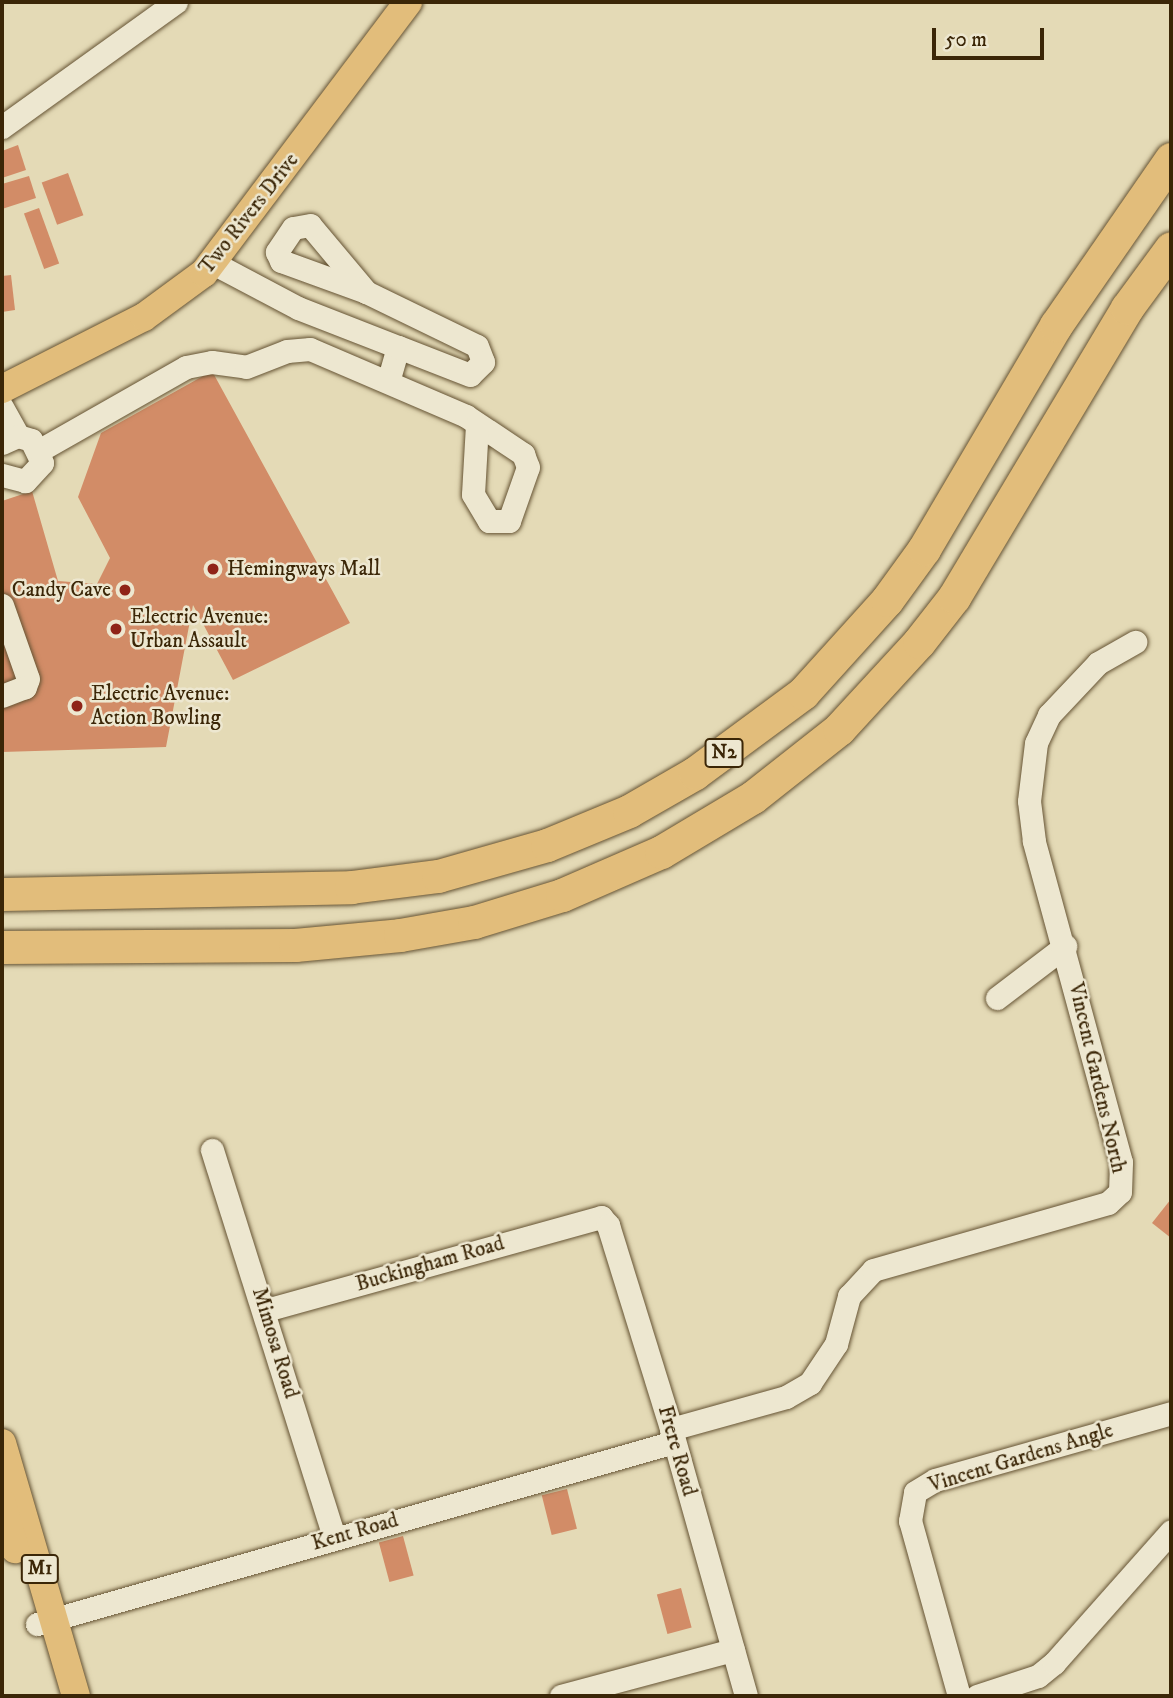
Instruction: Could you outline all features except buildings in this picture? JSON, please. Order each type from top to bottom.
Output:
[{"type":"highway","name":"N2","points":[[2,894],[351,887],[477,868],[629,811],[695,773],[803,693],[841,656],[924,549],[1056,326],[1171,159]]},
{"type":"highway","name":"N2","points":[[2,949],[41,946],[295,945],[474,922],[562,895],[660,852],[753,797],[839,729],[919,642],[954,597],[1128,308],[1171,248]]},
{"type":"highway","points":[[2,874],[477,868]]},
{"type":"main road","name":"Two Rivers Drive","points":[[2,390],[144,317],[213,263],[408,2]]},
{"type":"main road","name":"M1","points":[[2,1443],[45,1620],[59,1696]]},
{"type":"main road","name":"M1","points":[[2,1503],[76,1696]]},
{"type":"street","points":[[2,127],[176,2]]},
{"type":"street","points":[[213,263],[298,308],[470,375],[483,362],[477,346],[366,292]]},
{"type":"street","points":[[388,382],[398,347]]},
{"type":"street","points":[[2,407],[10,440],[40,450],[166,375],[203,362],[246,367],[286,351],[310,349],[477,424]]},
{"type":"street","points":[[2,475],[19,482],[31,479],[40,469],[40,450]]},
{"type":"street","points":[[2,696],[27,683],[9,650],[3,611]]},
{"type":"street","name":"Vincent Gardens North","points":[[673,1436],[786,1397],[810,1383],[836,1344],[849,1296],[873,1270],[1115,1198],[1123,1180],[1121,1161],[1029,820],[1036,743],[1068,689],[1098,663],[1135,642]]},
{"type":"street","points":[[998,998],[1065,946]]},
{"type":"street","name":"Mimosa Road","points":[[212,1150],[266,1310],[334,1538]]},
{"type":"street","name":"Frere Road","points":[[594,1217],[608,1225],[673,1436],[746,1696]]},
{"type":"street","name":"Buckingham Road","points":[[266,1310],[594,1217]]},
{"type":"street","name":"Vincent Gardens Angle","points":[[958,1696],[910,1521],[915,1492],[935,1480],[1171,1413]]},
{"type":"street","name":"Kent Road","points":[[45,1620],[334,1538],[673,1436]]},
{"type":"street","points":[[977,1696],[1038,1676],[1054,1663],[1171,1531]]},
{"type":"street","points":[[561,1696],[733,1650]]},
{"type":"place","name":"Hemingways Mall","points":[[213,569]]},
{"type":"place","name":"Candy Cave","points":[[125,590]]},
{"type":"place","name":"Electric Avenue: Urban Assault","points":[[116,629]]},
{"type":"place","name":"Electric Avenue: Action Bowling","points":[[77,706]]}]
